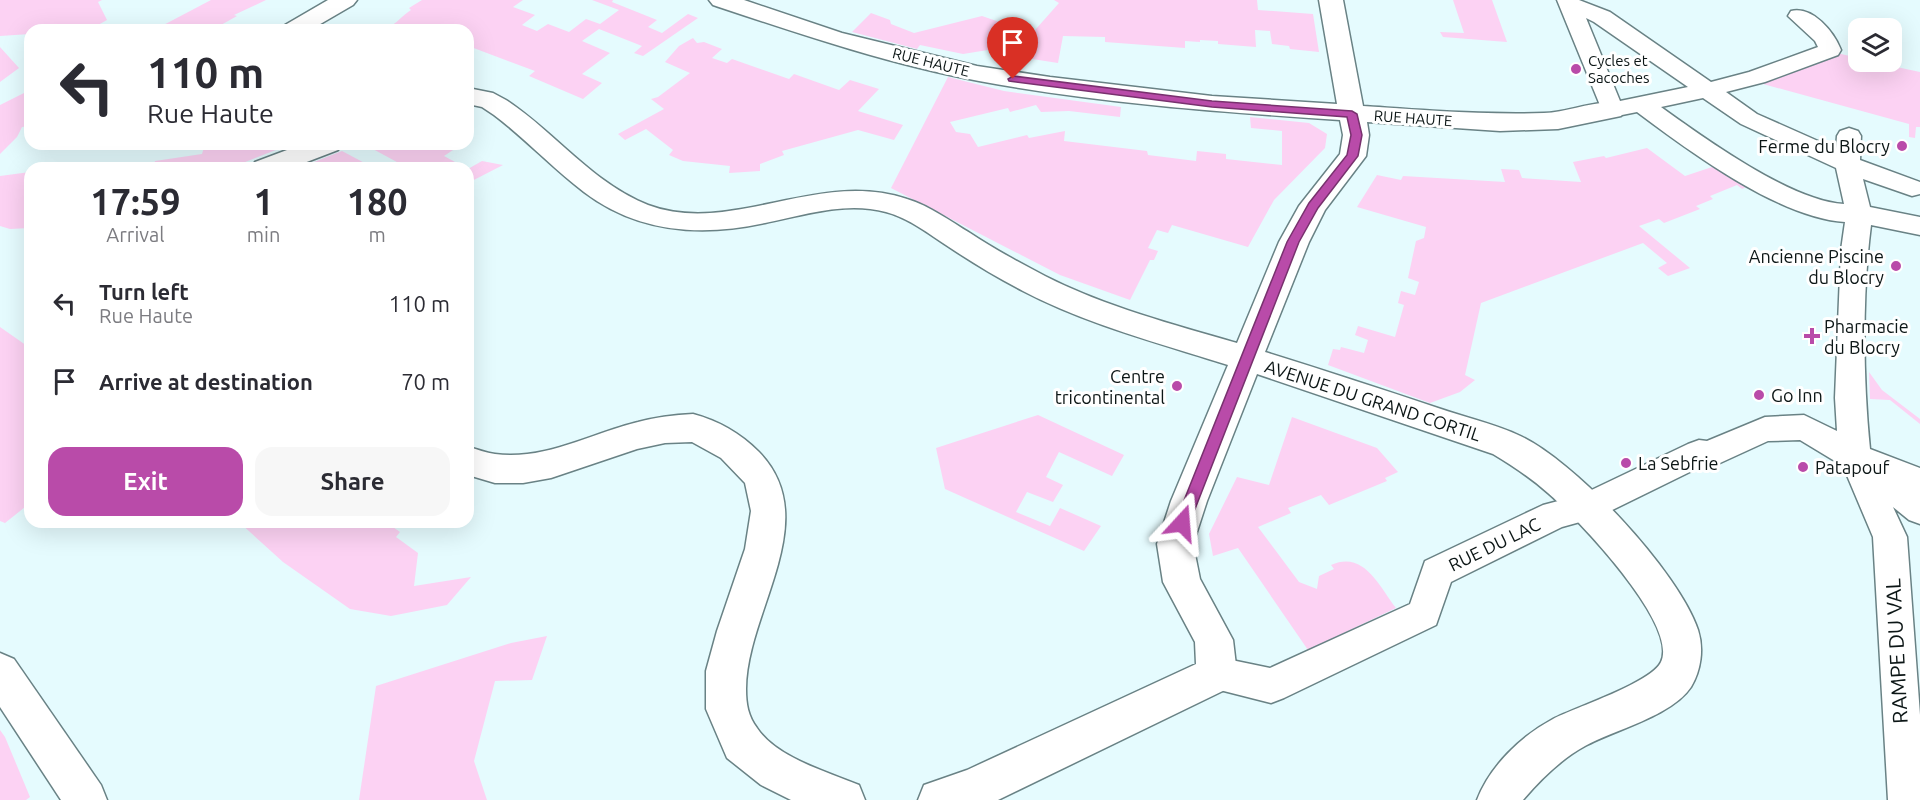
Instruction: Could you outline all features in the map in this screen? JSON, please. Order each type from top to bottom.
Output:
[{"type":"street","points":[[303,24],[345,0]]},
{"type":"street","points":[[963,797],[1217,674],[1214,640],[1182,582],[1175,544],[1293,242],[1313,206],[1353,156],[1356,135],[1331,0]]},
{"type":"street","name":"RUE HAUTE","points":[[726,1],[834,38],[977,73],[1050,85],[1212,104],[1500,123],[1558,121],[1612,110]]},
{"type":"street","points":[[1569,2],[1602,17],[1749,119],[1847,164],[1912,188]]},
{"type":"street","points":[[1569,2],[1612,110],[1707,90],[1779,69],[1830,50],[1825,38],[1799,16]]},
{"type":"street","name":"AVENUE DU GRAND CORTIL","points":[[474,97],[495,103],[546,143],[584,177],[620,203],[637,211],[680,222],[706,222],[731,220],[822,201],[853,199],[884,202],[909,210],[1019,275],[1083,305],[1505,444],[1547,469],[1587,507],[1659,591],[1673,616],[1682,650],[1677,673],[1660,690],[1567,733],[1528,765],[1502,791],[1498,800]]},
{"type":"street","points":[[1642,104],[1694,143],[1752,177],[1795,198],[1832,211],[1920,226]]},
{"type":"street","points":[[1849,136],[1847,164],[1859,214]]},
{"type":"street","points":[[281,162],[313,150]]},
{"type":"street","name":"RAMPE DU VAL","points":[[1859,214],[1854,250],[1850,398],[1856,458],[1890,537],[1907,800]]},
{"type":"street","name":"RUE DU LAC","points":[[1217,674],[1271,686],[1424,614],[1437,572],[1555,515],[1587,507],[1699,453],[1709,454],[1766,429],[1804,427],[1856,458]]},
{"type":"street","points":[[474,463],[485,468],[544,465],[619,441],[658,432],[695,428],[734,449],[758,470],[768,496],[770,515],[757,572],[734,639],[725,680],[727,714],[741,743],[779,774],[844,800]]},
{"type":"street","points":[[1856,458],[1920,481]]},
{"type":"street","points":[[1856,458],[1920,510]]},
{"type":"street","points":[[0,672],[86,800]]},
{"type":"shaded area","points":[[0,0],[102,0],[98,2],[107,20],[100,24],[24,24],[24,34],[0,36]]},
{"type":"shaded area","points":[[211,0],[266,0],[234,15],[237,16],[223,24],[165,24]]},
{"type":"shaded area","points":[[422,0],[523,0],[513,7],[535,15],[522,25],[537,31],[548,24],[569,32],[586,19],[600,24],[619,10],[592,0],[613,0],[612,2],[657,20],[648,27],[662,33],[688,14],[698,18],[643,56],[634,53],[642,46],[599,29],[582,41],[610,53],[582,74],[602,83],[583,99],[529,76],[535,71],[474,48],[474,24],[393,24],[411,10],[409,8]]},
{"type":"shaded area","points":[[1054,0],[1257,0],[1258,10],[1313,14],[1319,52],[1290,49],[1289,46],[1272,44],[1270,31],[1255,30],[1256,47],[1200,40],[1200,42],[1185,41],[1185,48],[1105,42],[1105,37],[1063,36],[1058,63],[1012,56],[1059,3]]},
{"type":"shaded area","points":[[1453,0],[1492,0],[1507,42],[1443,37],[1440,32],[1464,33]]},
{"type":"shaded area","points":[[871,13],[914,33],[982,16],[1017,28],[994,49],[963,54],[920,45],[917,49],[852,32]]},
{"type":"shaded area","points":[[693,38],[697,43],[704,42],[722,49],[712,58],[727,63],[732,59],[789,79],[794,74],[839,90],[850,80],[879,89],[858,111],[903,125],[894,140],[858,130],[782,151],[784,155],[760,164],[760,171],[729,173],[730,166],[683,161],[669,155],[673,150],[646,129],[625,140],[618,134],[664,109],[651,99],[658,97],[690,73],[665,62],[679,46]]},
{"type":"shaded area","points":[[0,47],[19,68],[0,82]]},
{"type":"shaded area","points":[[1837,53],[1848,56],[1848,72],[1902,72],[1902,68],[1920,72],[1920,127],[1916,127],[1915,138],[1909,137],[1909,124],[1763,84],[1768,78]]},
{"type":"shaded area","points":[[948,77],[1004,91],[1121,107],[1120,117],[1069,111],[1041,112],[1036,105],[1010,112],[1008,108],[950,122],[956,132],[970,134],[978,147],[1027,135],[1029,138],[1065,131],[1064,141],[1147,151],[1148,155],[1196,161],[1197,151],[1226,154],[1226,159],[1282,165],[1282,131],[1251,128],[1250,117],[1309,123],[1327,134],[1325,148],[1274,200],[1248,247],[1172,225],[1168,233],[1157,230],[1148,248],[1158,251],[1154,260],[1150,260],[1130,300],[1060,275],[891,188]]},
{"type":"shaded area","points":[[24,93],[24,127],[0,154],[0,105]]},
{"type":"shaded area","points":[[1647,148],[1685,176],[1718,165],[1751,185],[1742,189],[1737,185],[1710,196],[1713,199],[1696,206],[1700,209],[1664,223],[1659,219],[1639,226],[1690,268],[1668,276],[1658,268],[1667,263],[1643,243],[1481,303],[1465,375],[1475,380],[1460,392],[1430,403],[1328,365],[1333,349],[1340,350],[1341,347],[1364,353],[1368,340],[1355,335],[1358,326],[1395,337],[1404,305],[1398,303],[1401,291],[1415,295],[1419,282],[1408,278],[1416,241],[1424,238],[1426,227],[1357,207],[1377,175],[1401,180],[1403,176],[1505,182],[1501,169],[1519,170],[1522,178],[1581,182],[1573,162],[1604,156],[1606,158]]},
{"type":"shaded area","points":[[203,150],[276,150],[245,162],[155,162],[202,154]]},
{"type":"shaded area","points":[[375,150],[453,150],[444,156],[455,162],[397,162]]},
{"type":"shaded area","points":[[342,151],[363,162],[314,162]]},
{"type":"shaded area","points":[[482,161],[503,165],[474,180],[474,166]]},
{"type":"shaded area","points":[[24,173],[24,228],[10,229],[0,226],[0,176]]},
{"type":"shaded area","points":[[0,327],[24,344],[24,508],[5,523],[0,521]]},
{"type":"shaded area","points":[[1869,372],[1882,390],[1920,419],[1920,424],[1890,400],[1870,399]]},
{"type":"shaded area","points":[[1038,415],[1124,455],[1112,476],[1059,452],[1046,477],[1063,485],[1053,502],[1027,492],[1016,512],[1050,526],[1060,508],[1101,526],[1084,551],[945,489],[936,448]]},
{"type":"shaded area","points":[[1292,417],[1377,448],[1398,472],[1385,478],[1387,481],[1329,505],[1321,495],[1288,508],[1291,513],[1258,527],[1299,582],[1317,589],[1319,576],[1334,569],[1331,565],[1353,562],[1370,573],[1396,608],[1308,650],[1238,548],[1213,556],[1209,534],[1237,477],[1269,485]]},
{"type":"shaded area","points":[[246,528],[394,528],[400,532],[396,537],[418,553],[414,586],[471,577],[447,605],[391,616],[350,609],[283,562]]},
{"type":"shaded area","points":[[547,636],[532,680],[495,681],[474,761],[487,800],[359,800],[376,686],[511,643]]},
{"type":"shaded area","points":[[0,730],[30,797],[26,800],[0,800]]},
{"type":"place","name":"Cycles et Sacoches","points":[[1576,69]]},
{"type":"place","name":"Ferme du Blocry","points":[[1902,146]]},
{"type":"place","name":"Ancienne Piscine du Blocry","points":[[1896,266]]},
{"type":"place","name":"Pharmacie du Blocry","points":[[1812,336]]},
{"type":"place","name":"Centre tricontinental","points":[[1177,386]]},
{"type":"place","name":"Go Inn","points":[[1759,395]]},
{"type":"place","name":"La Sebfrie","points":[[1626,463]]},
{"type":"place","name":"Patapouf","points":[[1803,467]]},
{"type":"route","points":[[1013,79],[1212,104],[1352,114],[1356,135],[1353,156],[1341,174],[1313,206],[1293,242],[1182,523]]}]
